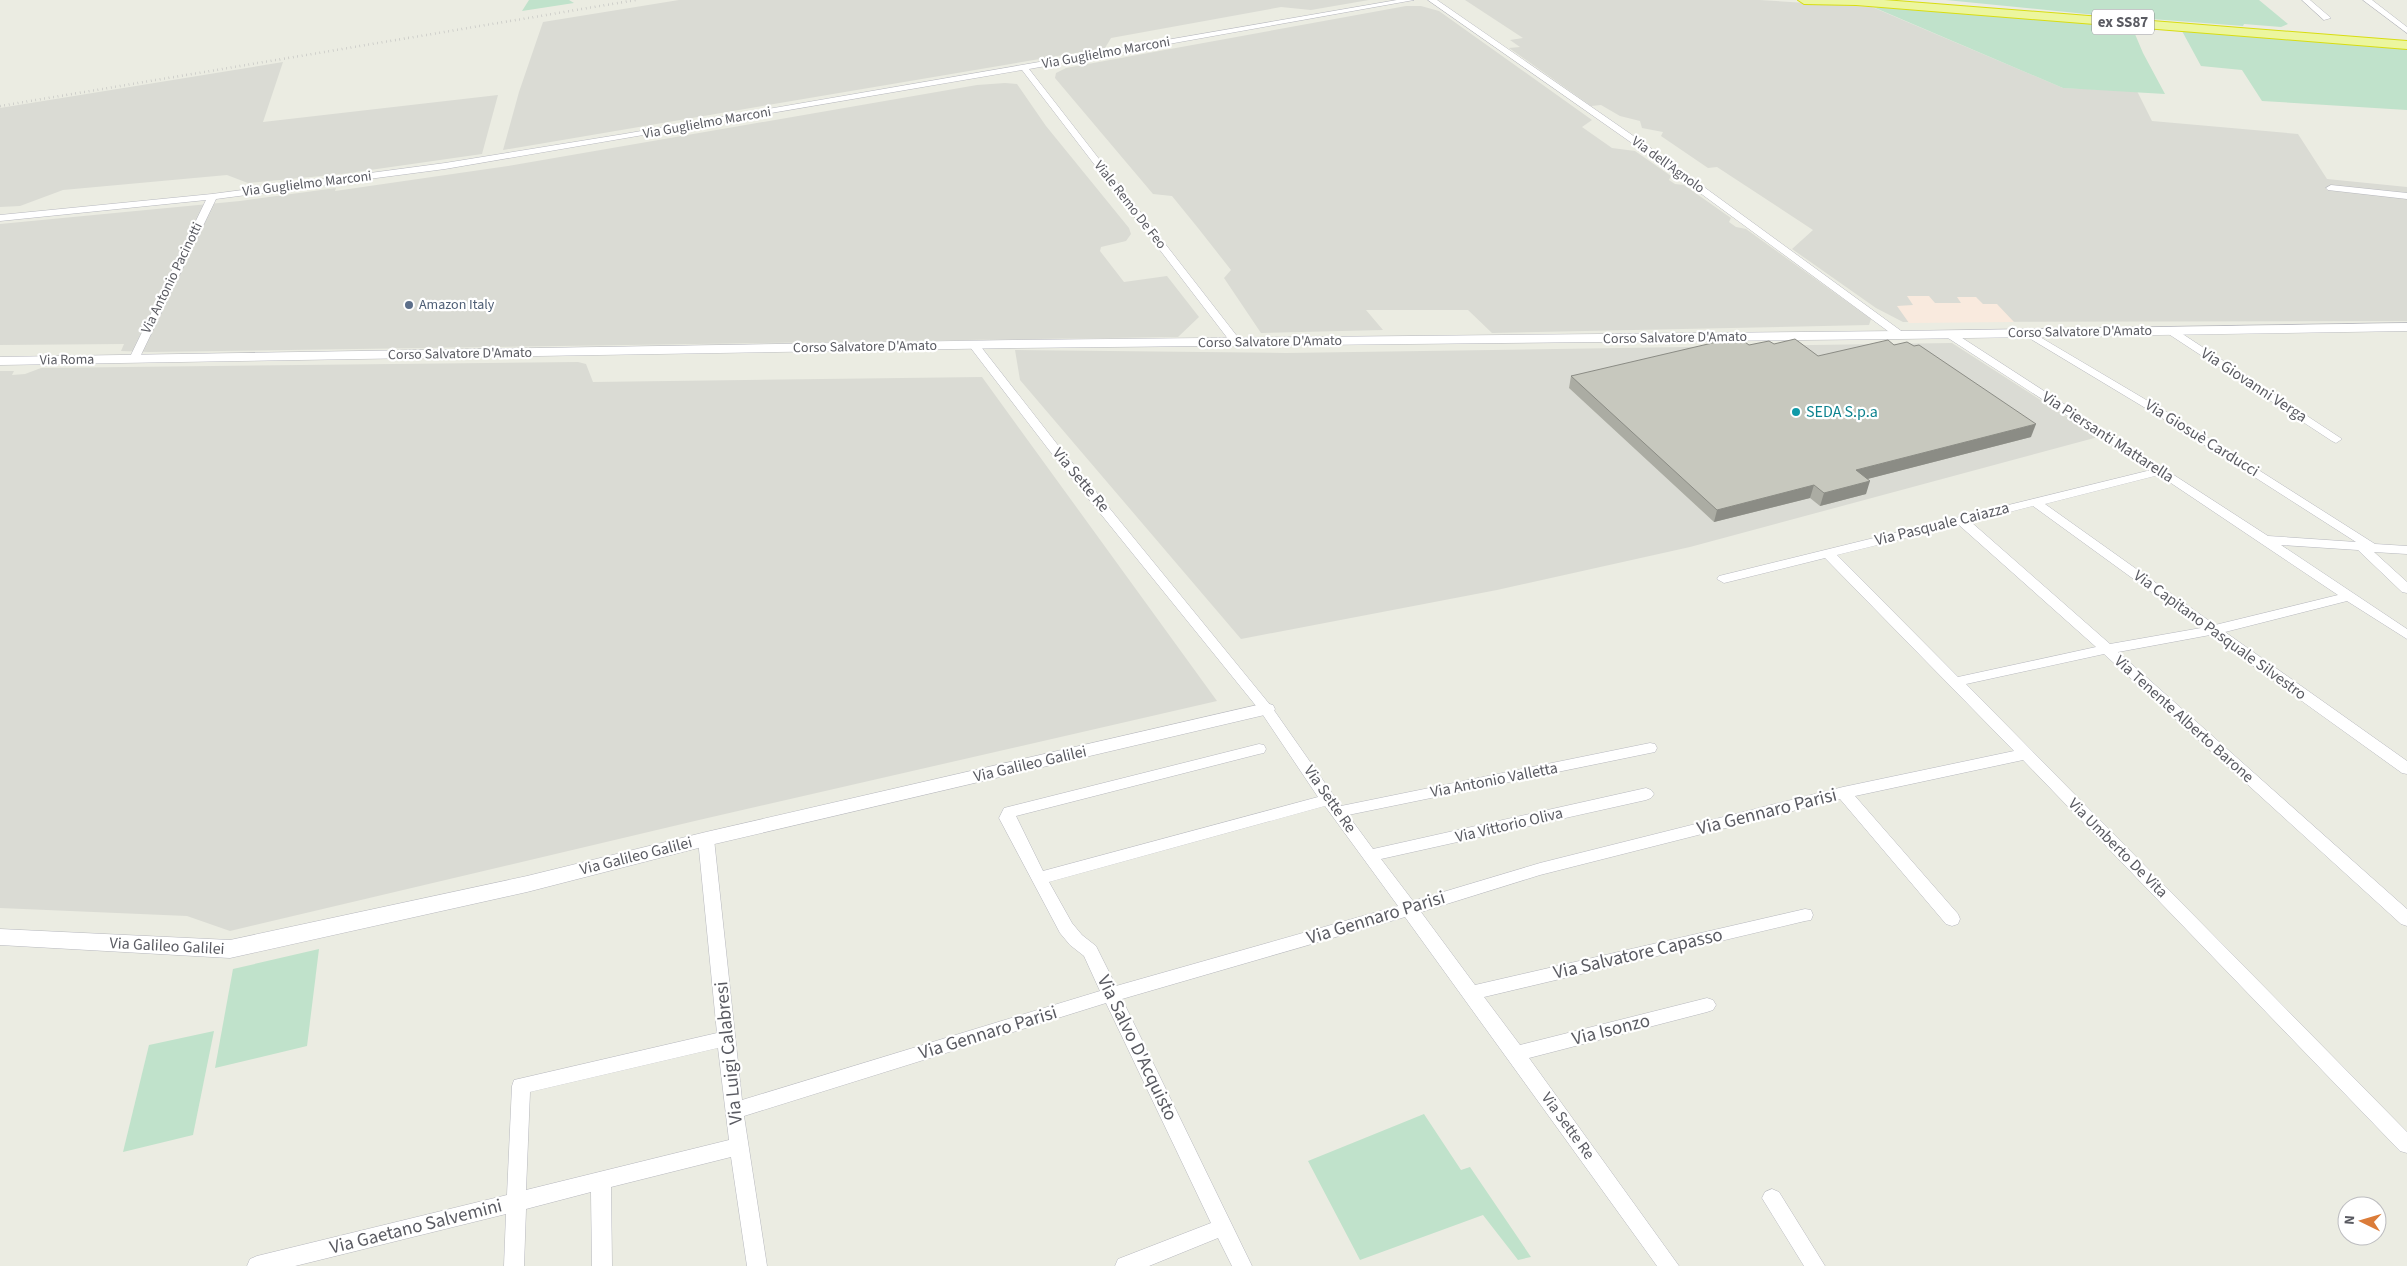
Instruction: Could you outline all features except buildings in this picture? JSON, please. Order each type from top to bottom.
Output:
[{"type":"highway","points":[[1804,0],[1862,2]]},
{"type":"highway","name":"ex SS87","points":[[1840,0],[2407,44]]},
{"type":"highway","name":"ex SS87","points":[[1890,0],[2407,44]]},
{"type":"highway","points":[[1911,0],[1946,4]]},
{"type":"street","name":"Via Guglielmo Marconi","points":[[0,218],[212,197],[445,166],[1024,68],[1410,0]]},
{"type":"street","name":"Via dell'Agnolo","points":[[1432,0],[1642,146],[1900,335]]},
{"type":"street","points":[[2306,0],[2327,18]]},
{"type":"street","points":[[2368,0],[2407,31]]},
{"type":"street","name":"Viale Remo De Feo","points":[[1024,68],[1236,342]]},
{"type":"street","points":[[2331,188],[2407,196]]},
{"type":"street","name":"Via Antonio Pacinotti","points":[[134,359],[212,197]]},
{"type":"street","name":"Corso Salvatore D'Amato","points":[[134,359],[974,345],[2407,328]]},
{"type":"street","name":"Via Giovanni Verga","points":[[2171,331],[2336,439]]},
{"type":"street","name":"Via Giosuè Carducci","points":[[2028,333],[2172,419],[2368,548],[2407,589]]},
{"type":"street","name":"Via Piersanti Mattarella","points":[[1949,334],[2161,471],[2407,635]]},
{"type":"street","name":"Via Sette Re","points":[[974,345],[1053,447],[1266,709],[1296,749],[1333,806],[1410,908],[1669,1266]]},
{"type":"street","name":"Via Roma","points":[[0,361],[134,359]]},
{"type":"street","name":"Via Pasquale Caiazza","points":[[1724,579],[2033,501],[2161,471]]},
{"type":"street","name":"Via Capitano Pasquale Silvestro","points":[[2033,501],[2407,768]]},
{"type":"street","name":"Via Tenente Alberto Barone","points":[[1960,520],[2107,649],[2407,919]]},
{"type":"street","name":"Via Piersanti Mattarella","points":[[2265,540],[2407,550]]},
{"type":"street","name":"Via Umberto De Vita","points":[[1828,553],[2407,1145]]},
{"type":"street","points":[[1955,682],[2107,649],[2213,630],[2348,597]]},
{"type":"street","name":"Via Galileo Galilei","points":[[0,937],[230,949],[527,884],[706,839],[1266,709]]},
{"type":"street","name":"Via Antonio Valletta","points":[[1333,806],[1650,748]]},
{"type":"street","name":"Via Salvo D'Acquisto","points":[[1242,1266],[1090,951],[1076,940],[1066,928],[1007,818],[1010,812],[1260,749]]},
{"type":"street","name":"Via Gennaro Parisi","points":[[734,1111],[1110,995],[1540,869],[1843,793],[2025,754]]},
{"type":"street","points":[[1843,793],[1952,919]]},
{"type":"street","name":"Via Vittorio Oliva","points":[[1371,855],[1646,794]]},
{"type":"street","points":[[1040,878],[1333,806]]},
{"type":"street","name":"Via Luigi Calabresi","points":[[706,839],[728,1038],[734,1111],[757,1266]]},
{"type":"street","name":"Via Salvatore Capasso","points":[[1471,993],[1805,915]]},
{"type":"street","name":"Via Isonzo","points":[[1516,1054],[1707,1005]]},
{"type":"street","name":"Via Gaetano Salvemini","points":[[514,1266],[521,1086],[728,1038]]},
{"type":"street","name":"Via Gaetano Salvemini","points":[[257,1266],[740,1146]]},
{"type":"street","points":[[601,1181],[602,1266]]},
{"type":"street","points":[[1772,1198],[1815,1266]]},
{"type":"street","points":[[1126,1266],[1224,1227]]},
{"type":"shaded area","points":[[679,0],[1369,0],[1311,10],[1281,7],[1111,38],[1105,48],[503,150],[519,92],[543,22]]},
{"type":"shaded area","points":[[1465,0],[1760,0],[1872,7],[2063,88],[2137,91],[2152,121],[2298,134],[2327,179],[2407,187],[2407,321],[1903,322],[1876,308],[1792,249],[1813,230],[1717,167],[1708,168],[1661,136],[1663,132],[1642,128],[1640,121],[1620,116],[1601,105],[1591,106],[1509,48],[1520,47],[1510,40],[1523,38]]},
{"type":"shaded area","points":[[1406,6],[1421,6],[1439,11],[1592,120],[1582,127],[1612,148],[1635,151],[1671,176],[1669,180],[1675,184],[1684,185],[1731,218],[1729,222],[1736,227],[1746,229],[1871,319],[1869,325],[1492,333],[1468,310],[1366,310],[1383,330],[1261,333],[1224,278],[1231,270],[1198,228],[1172,196],[1153,194],[1055,78],[1056,73],[1066,68]]},
{"type":"shaded area","points":[[283,62],[263,122],[498,95],[482,154],[342,174],[248,183],[227,175],[63,190],[20,206],[0,207],[0,108]]},
{"type":"shaded area","points":[[1017,84],[1046,126],[1129,228],[1131,234],[1126,241],[1101,247],[1100,251],[1124,282],[1167,276],[1199,317],[1178,337],[149,352],[121,351],[124,344],[0,345],[0,224],[240,201],[336,188],[335,191],[508,166],[977,85]]},
{"type":"shaded area","points":[[1907,296],[1929,296],[1935,303],[1961,303],[1957,297],[1976,297],[1983,304],[1997,304],[2014,322],[1909,323],[1897,306],[1913,305]]},
{"type":"shaded area","points":[[1952,343],[2098,437],[1690,547],[1497,590],[1241,639],[1020,380],[1015,350],[1286,353]]},
{"type":"shaded area","points":[[578,362],[586,364],[593,382],[982,377],[1217,701],[699,820],[230,931],[187,916],[0,908],[0,371],[14,371],[12,375],[25,374],[41,368]]},
{"type":"green space","points":[[529,0],[569,0],[574,3],[522,11]]},
{"type":"green space","points":[[1946,0],[2259,0],[2288,24],[2281,27],[2244,24],[2243,26],[2086,14]]},
{"type":"green space","points":[[1873,7],[2407,48],[2407,110],[2262,101],[2242,70],[2201,66],[2182,31],[2132,27],[2143,53],[2165,94],[2063,88]]},
{"type":"green space","points":[[319,949],[307,1046],[215,1068],[233,969]]},
{"type":"green space","points":[[214,1031],[193,1135],[123,1152],[149,1045]]},
{"type":"green space","points":[[1424,1114],[1461,1170],[1470,1167],[1531,1257],[1518,1260],[1483,1215],[1360,1260],[1308,1161]]},
{"type":"railway","points":[[0,106],[636,0]]},
{"type":"place","name":"Amazon Italy","points":[[409,305]]},
{"type":"place","name":"SEDA S.p.a","points":[[1796,412]]}]
